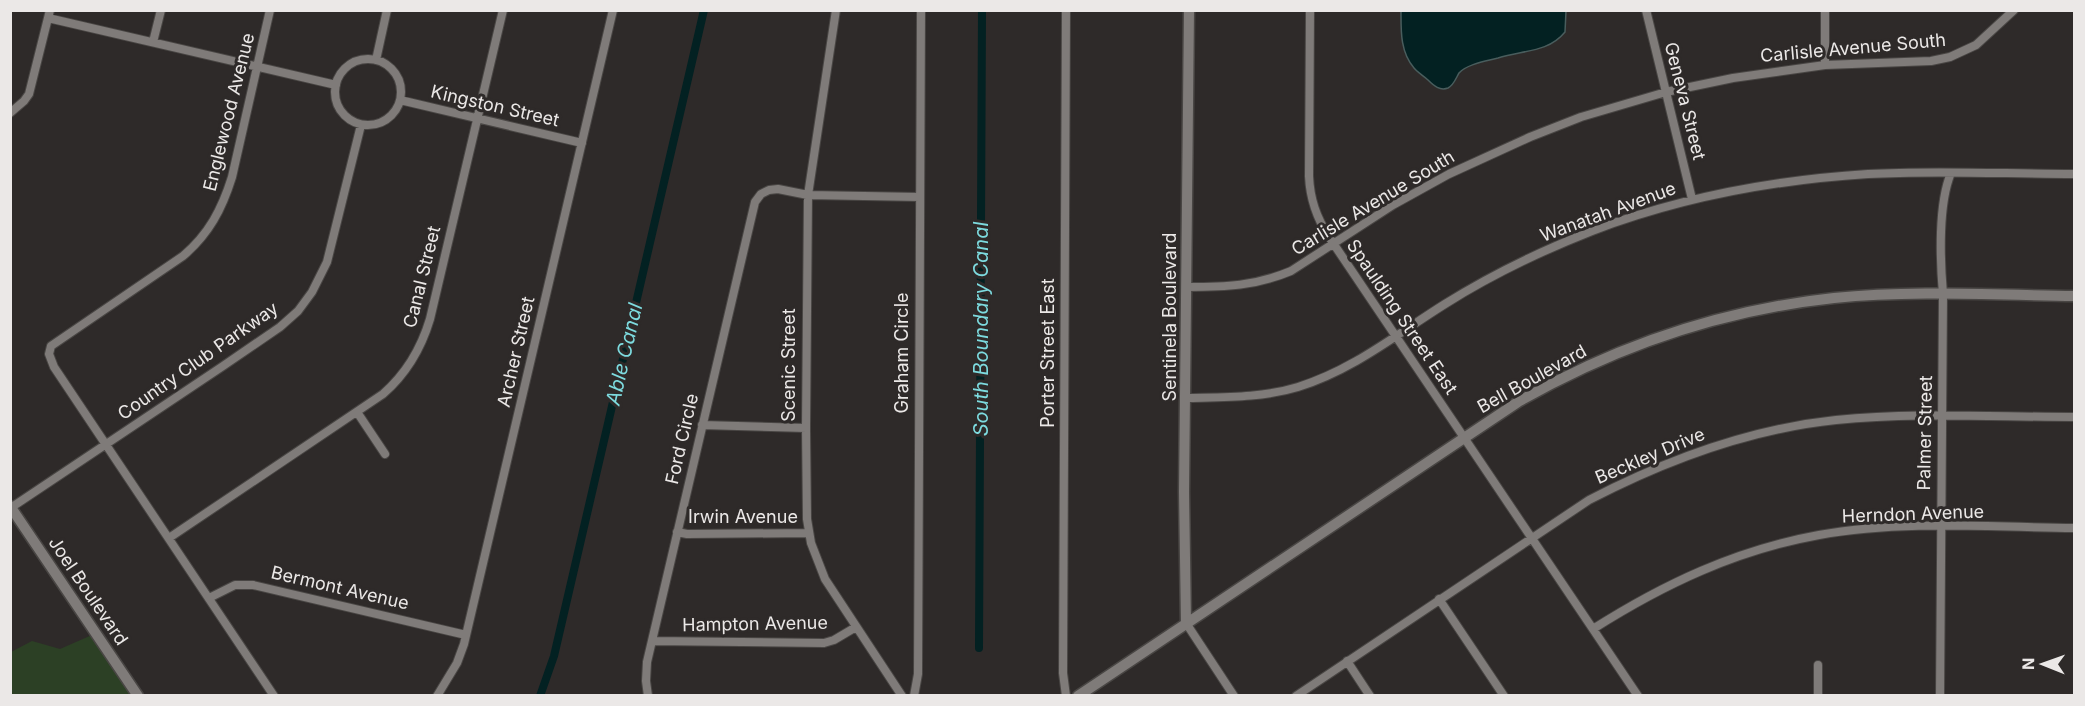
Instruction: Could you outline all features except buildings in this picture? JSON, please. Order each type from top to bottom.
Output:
[{"type":"street","points":[[153,42],[161,10]]},
{"type":"street","name":"Englewood Avenue","points":[[106,445],[54,367],[49,354],[51,346],[183,256],[208,230],[222,208],[230,185],[270,10]]},
{"type":"street","points":[[376,60],[387,10]]},
{"type":"street","name":"Canal Street","points":[[168,538],[357,412],[391,387],[412,362],[430,319],[503,10]]},
{"type":"street","name":"Archer Street","points":[[437,696],[461,654],[466,635],[613,10]]},
{"type":"street","name":"Scenic Street","points":[[836,10],[808,195],[806,489],[809,533],[817,562],[825,579],[902,696]]},
{"type":"street","name":"Graham Circle","points":[[914,696],[918,662],[921,10]]},
{"type":"street","name":"Porter Street East","points":[[1066,10],[1064,673],[1066,696]]},
{"type":"street","name":"Sentinela Boulevard","points":[[1186,623],[1184,492],[1189,10]]},
{"type":"street","name":"Spaulding Street East","points":[[1310,10],[1310,195],[1324,229],[1638,696]]},
{"type":"street","name":"Geneva Street","points":[[1646,10],[1692,199]]},
{"type":"street","points":[[1825,10],[1825,65]]},
{"type":"street","name":"Carlisle Avenue South","points":[[1187,287],[1237,286],[1261,282],[1292,271],[1393,206],[1483,157],[1581,117],[1666,92],[1733,78],[1825,65],[1931,61],[1950,57],[1976,45],[2014,10]]},
{"type":"street","points":[[11,112],[29,94],[49,14],[153,42],[336,85]]},
{"type":"street","points":[[366,59],[376,60],[393,71],[398,80],[400,100],[389,117],[371,125],[361,125],[351,121],[338,106],[335,96],[336,85],[346,67],[366,59]]},
{"type":"street","name":"Kingston Street","points":[[400,100],[582,143]]},
{"type":"street","name":"Country Club Parkway","points":[[11,507],[280,327],[305,302],[319,281],[327,262],[361,125]]},
{"type":"street","name":"Palmer Street","points":[[1940,696],[1943,294],[1941,273],[1943,203],[1951,173]]},
{"type":"street","name":"Wanatah Avenue","points":[[1186,398],[1256,396],[1298,387],[1328,376],[1460,295],[1527,259],[1593,231],[1692,199],[1809,179],[1876,174],[2074,174]]},
{"type":"street","name":"Ford Circle","points":[[648,696],[646,672],[652,641],[755,202],[769,190],[778,189],[808,195]]},
{"type":"street","points":[[808,195],[920,197]]},
{"type":"street","name":"Bell Boulevard","points":[[1078,696],[1463,437],[1518,402],[1612,354],[1722,318],[1796,303],[1874,296],[1943,294],[2074,296]]},
{"type":"street","points":[[357,412],[385,454]]},
{"type":"street","name":"Beckley Drive","points":[[1296,696],[1590,500],[1624,482],[1690,454],[1789,428],[1834,420],[1942,416],[2074,417]]},
{"type":"street","points":[[702,426],[806,428]]},
{"type":"street","points":[[106,445],[274,696]]},
{"type":"street","name":"Joel Boulevard","points":[[11,507],[138,696]]},
{"type":"street","name":"Herndon Avenue","points":[[1593,629],[1675,582],[1718,562],[1757,549],[1821,534],[1855,530],[1941,527],[2074,528]]},
{"type":"street","name":"Irwin Avenue","points":[[677,532],[698,534],[809,533]]},
{"type":"street","name":"Bermont Avenue","points":[[208,598],[235,585],[253,585],[466,635]]},
{"type":"street","points":[[1439,599],[1503,696]]},
{"type":"street","points":[[1186,623],[1234,696]]},
{"type":"street","name":"Hampton Avenue","points":[[652,641],[824,643],[856,627]]},
{"type":"street","points":[[1347,661],[1370,696]]},
{"type":"street","points":[[1818,665],[1818,696]]},
{"type":"green space","points":[[92,635],[132,696],[11,696],[11,652],[32,641],[60,649]]},
{"type":"water","points":[[1401,11],[1566,11],[1565,32],[1551,44],[1543,47],[1467,67],[1459,73],[1450,87],[1442,89],[1433,84],[1409,62],[1402,41]]},
{"type":"waterway","name":"Able Canal","points":[[540,696],[554,656],[704,10]]},
{"type":"waterway","name":"South Boundary Canal","points":[[979,648],[982,10]]}]
